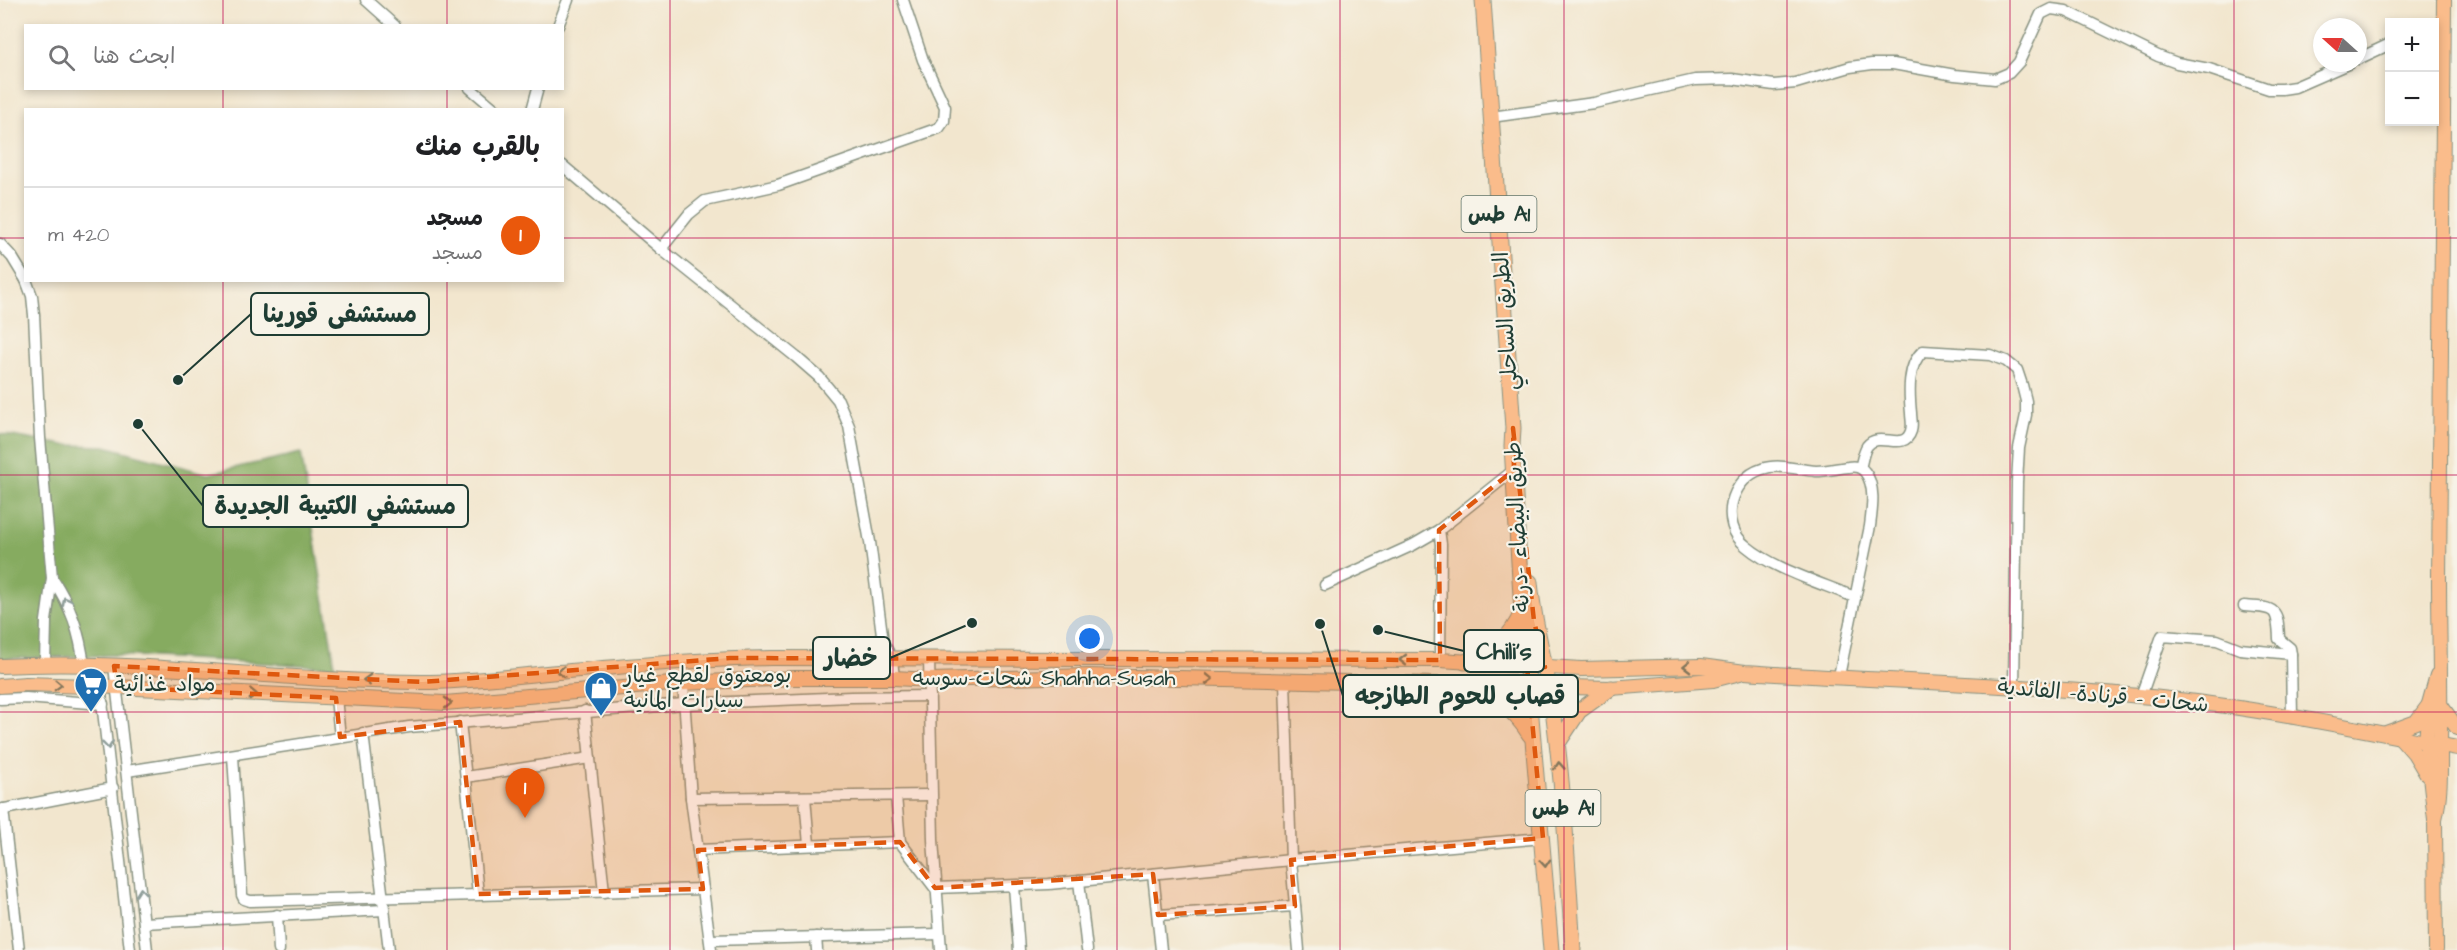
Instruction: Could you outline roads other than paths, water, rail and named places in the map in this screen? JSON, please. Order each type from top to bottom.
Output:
[{"type":"highway","name":"الطريق الساحلي","points":[[1483,0],[1513,428]]},
{"type":"highway","name":"طريق البيضاء -درنة","points":[[1513,428],[1522,612],[1551,950]]},
{"type":"highway","points":[[1513,428],[1521,468],[1534,621],[1545,666]]},
{"type":"highway","points":[[1465,662],[1478,658],[1500,645],[1513,629],[1522,612]]},
{"type":"highway","name":"طس A1","points":[[1545,666],[1558,743],[1574,950]]},
{"type":"highway","points":[[1463,683],[1478,688],[1503,703],[1515,713],[1532,738]]},
{"type":"highway","points":[[1558,743],[1580,711],[1611,687]]},
{"type":"main road","points":[[2439,37],[2444,0]]},
{"type":"main road","points":[[2436,950],[2436,819],[2433,743],[2439,670],[2439,72]]},
{"type":"main road","name":"شحات-سوسه Shahha-Susah","points":[[0,666],[45,664],[114,666],[422,682],[478,680],[730,658],[1440,660],[1581,669],[1701,666],[1745,672]]},
{"type":"main road","name":"شحات-سوسه Shahha-Susah","points":[[0,686],[26,684],[101,686],[424,703],[469,702],[755,679],[930,680],[1089,676],[1611,687],[1713,680],[1745,672]]},
{"type":"main road","name":"شحات - قرنادة- الفائدية","points":[[1745,672],[2141,696],[2385,733],[2457,748]]},
{"type":"main road","points":[[2435,705],[2457,729]]},
{"type":"main road","points":[[2385,733],[2416,722],[2435,705]]},
{"type":"main road","points":[[2399,736],[2434,777]]},
{"type":"main road","points":[[2434,777],[2457,754]]},
{"type":"street","points":[[366,0],[393,24]]},
{"type":"street","points":[[559,24],[568,0]]},
{"type":"street","points":[[661,249],[688,214],[705,201],[778,185],[939,128],[944,121],[945,107],[919,49],[903,0]]},
{"type":"street","points":[[1491,117],[1594,103],[1695,80],[1732,79],[1774,85],[1872,64],[1893,64],[1955,75],[1995,79],[2009,73],[2019,62],[2041,14],[2051,9],[2066,11],[2168,59],[2270,88],[2295,87],[2329,72]]},
{"type":"street","points":[[2367,55],[2385,46]]},
{"type":"street","points":[[472,90],[494,108]]},
{"type":"street","points":[[533,108],[537,90]]},
{"type":"street","points":[[564,167],[661,249],[796,357],[819,377],[838,400],[849,426],[870,542],[883,642],[892,660],[894,678]]},
{"type":"street","points":[[0,244],[12,257],[24,277]]},
{"type":"street","points":[[27,282],[32,296],[34,315],[44,506],[52,578],[45,621],[45,664]]},
{"type":"street","points":[[1860,468],[1867,446],[1872,442],[1879,440],[1899,442],[1906,440],[1910,435],[1913,427],[1909,395],[1910,381],[1914,364],[1923,351],[1990,355],[2006,361],[2017,370],[2026,401],[2026,415],[2019,448],[2017,482],[2014,687]]},
{"type":"street","points":[[1839,676],[1873,504],[1870,482],[1860,468],[1853,466],[1820,471],[1776,466],[1763,468],[1742,481],[1729,510],[1734,532],[1745,546],[1784,568],[1854,597]]},
{"type":"street","points":[[1325,585],[1413,545],[1439,530],[1514,470]]},
{"type":"street","points":[[1439,530],[1441,544],[1440,660]]},
{"type":"street","points":[[52,578],[71,611],[82,647],[101,686],[130,950]]},
{"type":"street","points":[[2244,606],[2268,608],[2274,610],[2278,617],[2279,639],[2290,648],[2291,654],[2292,718]]},
{"type":"street","points":[[2141,696],[2162,636],[2217,640],[2240,649],[2291,654]]},
{"type":"street","points":[[929,659],[935,888],[941,950]]},
{"type":"street","points":[[114,666],[147,950]]},
{"type":"street","points":[[1285,681],[1291,860],[1299,950]]},
{"type":"street","points":[[683,683],[691,798],[710,945],[816,937],[939,934]]},
{"type":"street","points":[[127,771],[233,756],[363,733],[585,711],[851,696],[930,696]]},
{"type":"street","points":[[0,699],[26,698],[103,704]]},
{"type":"street","points":[[336,698],[340,737]]},
{"type":"street","points":[[585,711],[603,892]]},
{"type":"street","points":[[460,723],[478,894]]},
{"type":"street","points":[[363,733],[388,950]]},
{"type":"street","points":[[233,756],[244,899],[258,902],[703,889]]},
{"type":"street","points":[[466,777],[590,758]]},
{"type":"street","points":[[19,950],[2,809],[113,788]]},
{"type":"street","points":[[691,798],[932,795]]},
{"type":"street","points":[[805,796],[809,845]]},
{"type":"street","points":[[896,796],[900,842],[935,888]]},
{"type":"street","points":[[935,888],[1014,886],[1079,881],[1543,838]]},
{"type":"street","points":[[698,850],[900,842]]},
{"type":"street","points":[[1153,874],[1161,950]]},
{"type":"street","points":[[1079,881],[1087,950]]},
{"type":"street","points":[[1014,886],[1020,950]]},
{"type":"street","points":[[1158,915],[1295,906]]},
{"type":"street","points":[[144,923],[384,910]]},
{"type":"street","points":[[277,915],[279,950]]},
{"type":"street","points":[[816,937],[817,950]]},
{"type":"place","name":"مستشفى قورينا","points":[[178,380]]},
{"type":"place","name":"مستشفي الكتيبة الجديدة","points":[[138,424]]},
{"type":"place","name":"خضار","points":[[972,623]]},
{"type":"place","name":"قصاب للحوم الطازجه","points":[[1320,624]]},
{"type":"place","name":"Chili's","points":[[1378,630]]},
{"type":"place","name":"مواد غذائية","points":[[91,713]]},
{"type":"place","name":"بومعتوق لقطع غيار سيارات المانية","points":[[601,717]]},
{"type":"place","name":"مسجد","points":[[525,818]]}]
